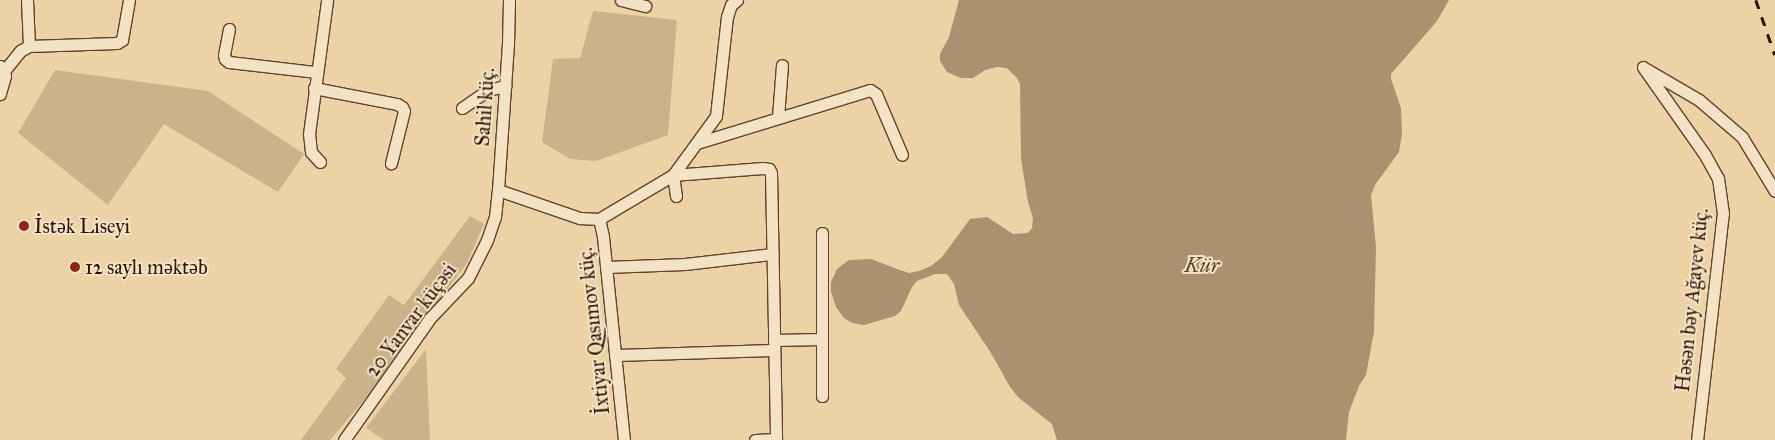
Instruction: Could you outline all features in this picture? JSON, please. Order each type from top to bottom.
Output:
[{"type":"street","points":[[27,0],[29,46]]},
{"type":"street","points":[[0,94],[4,83],[2,68],[20,51],[29,46],[117,43],[122,40],[129,0]]},
{"type":"street","points":[[320,162],[311,152],[309,146],[314,88],[327,0]]},
{"type":"street","name":"Sahil küç.","points":[[494,216],[498,190],[506,86],[509,0]]},
{"type":"street","points":[[621,0],[645,6]]},
{"type":"street","points":[[498,190],[580,218],[599,220],[672,175],[697,144],[716,116],[726,17],[730,5],[737,0]]},
{"type":"street","points":[[229,29],[224,55],[225,59],[229,62],[316,72]]},
{"type":"street","points":[[778,117],[782,65]]},
{"type":"street","name":"Həsən bəy Ağayev küç.","points":[[1697,440],[1723,213],[1718,178],[1705,155],[1643,67],[1699,100],[1742,137],[1775,191]]},
{"type":"street","points":[[462,108],[488,90],[506,86]]},
{"type":"street","points":[[314,88],[396,104],[402,107],[404,111],[391,163]]},
{"type":"street","points":[[697,144],[778,117],[870,90],[876,94],[902,155]]},
{"type":"street","points":[[672,175],[769,169],[776,440],[755,440]]},
{"type":"street","points":[[672,175],[676,196]]},
{"type":"street","name":"20 Yanvar küçəsi","points":[[344,440],[430,318],[468,278],[487,240],[494,216]]},
{"type":"street","name":"İxtiyar Qasımov küç.","points":[[599,220],[606,267],[624,440]]},
{"type":"street","points":[[822,233],[822,396]]},
{"type":"street","points":[[606,267],[685,264],[772,254]]},
{"type":"street","points":[[615,355],[774,345],[822,339]]},
{"type":"shaded area","points":[[593,11],[677,20],[668,135],[596,161],[570,159],[542,142],[553,59],[580,58]]},
{"type":"shaded area","points":[[55,70],[208,91],[304,154],[278,192],[164,124],[108,205],[18,133]]},
{"type":"shaded area","points":[[470,216],[484,224],[467,263],[373,389],[330,440],[301,440],[346,378],[336,369],[389,295],[404,305]]},
{"type":"shaded area","points":[[426,349],[430,440],[384,440],[366,428]]},
{"type":"water","name":"Kür","points":[[959,0],[1449,0],[1437,21],[1391,74],[1401,108],[1402,134],[1399,152],[1375,185],[1371,195],[1376,247],[1374,332],[1366,375],[1359,386],[1349,412],[1346,440],[1057,440],[1052,424],[1019,398],[1010,387],[991,353],[959,305],[954,284],[947,274],[935,274],[917,281],[912,287],[901,311],[895,316],[864,325],[852,323],[844,318],[836,307],[831,292],[831,282],[837,269],[849,260],[871,259],[909,273],[931,266],[942,257],[970,219],[987,217],[1013,234],[1028,233],[1032,228],[1033,218],[1028,202],[1021,159],[1020,84],[1017,78],[1007,68],[997,67],[985,70],[973,78],[961,78],[947,72],[940,61],[940,54],[949,37]]},
{"type":"railway","points":[[1756,0],[1775,55]]},
{"type":"place","name":"İstək Liseyi","points":[[24,226]]},
{"type":"place","name":"12 saylı məktəb","points":[[75,267]]}]
